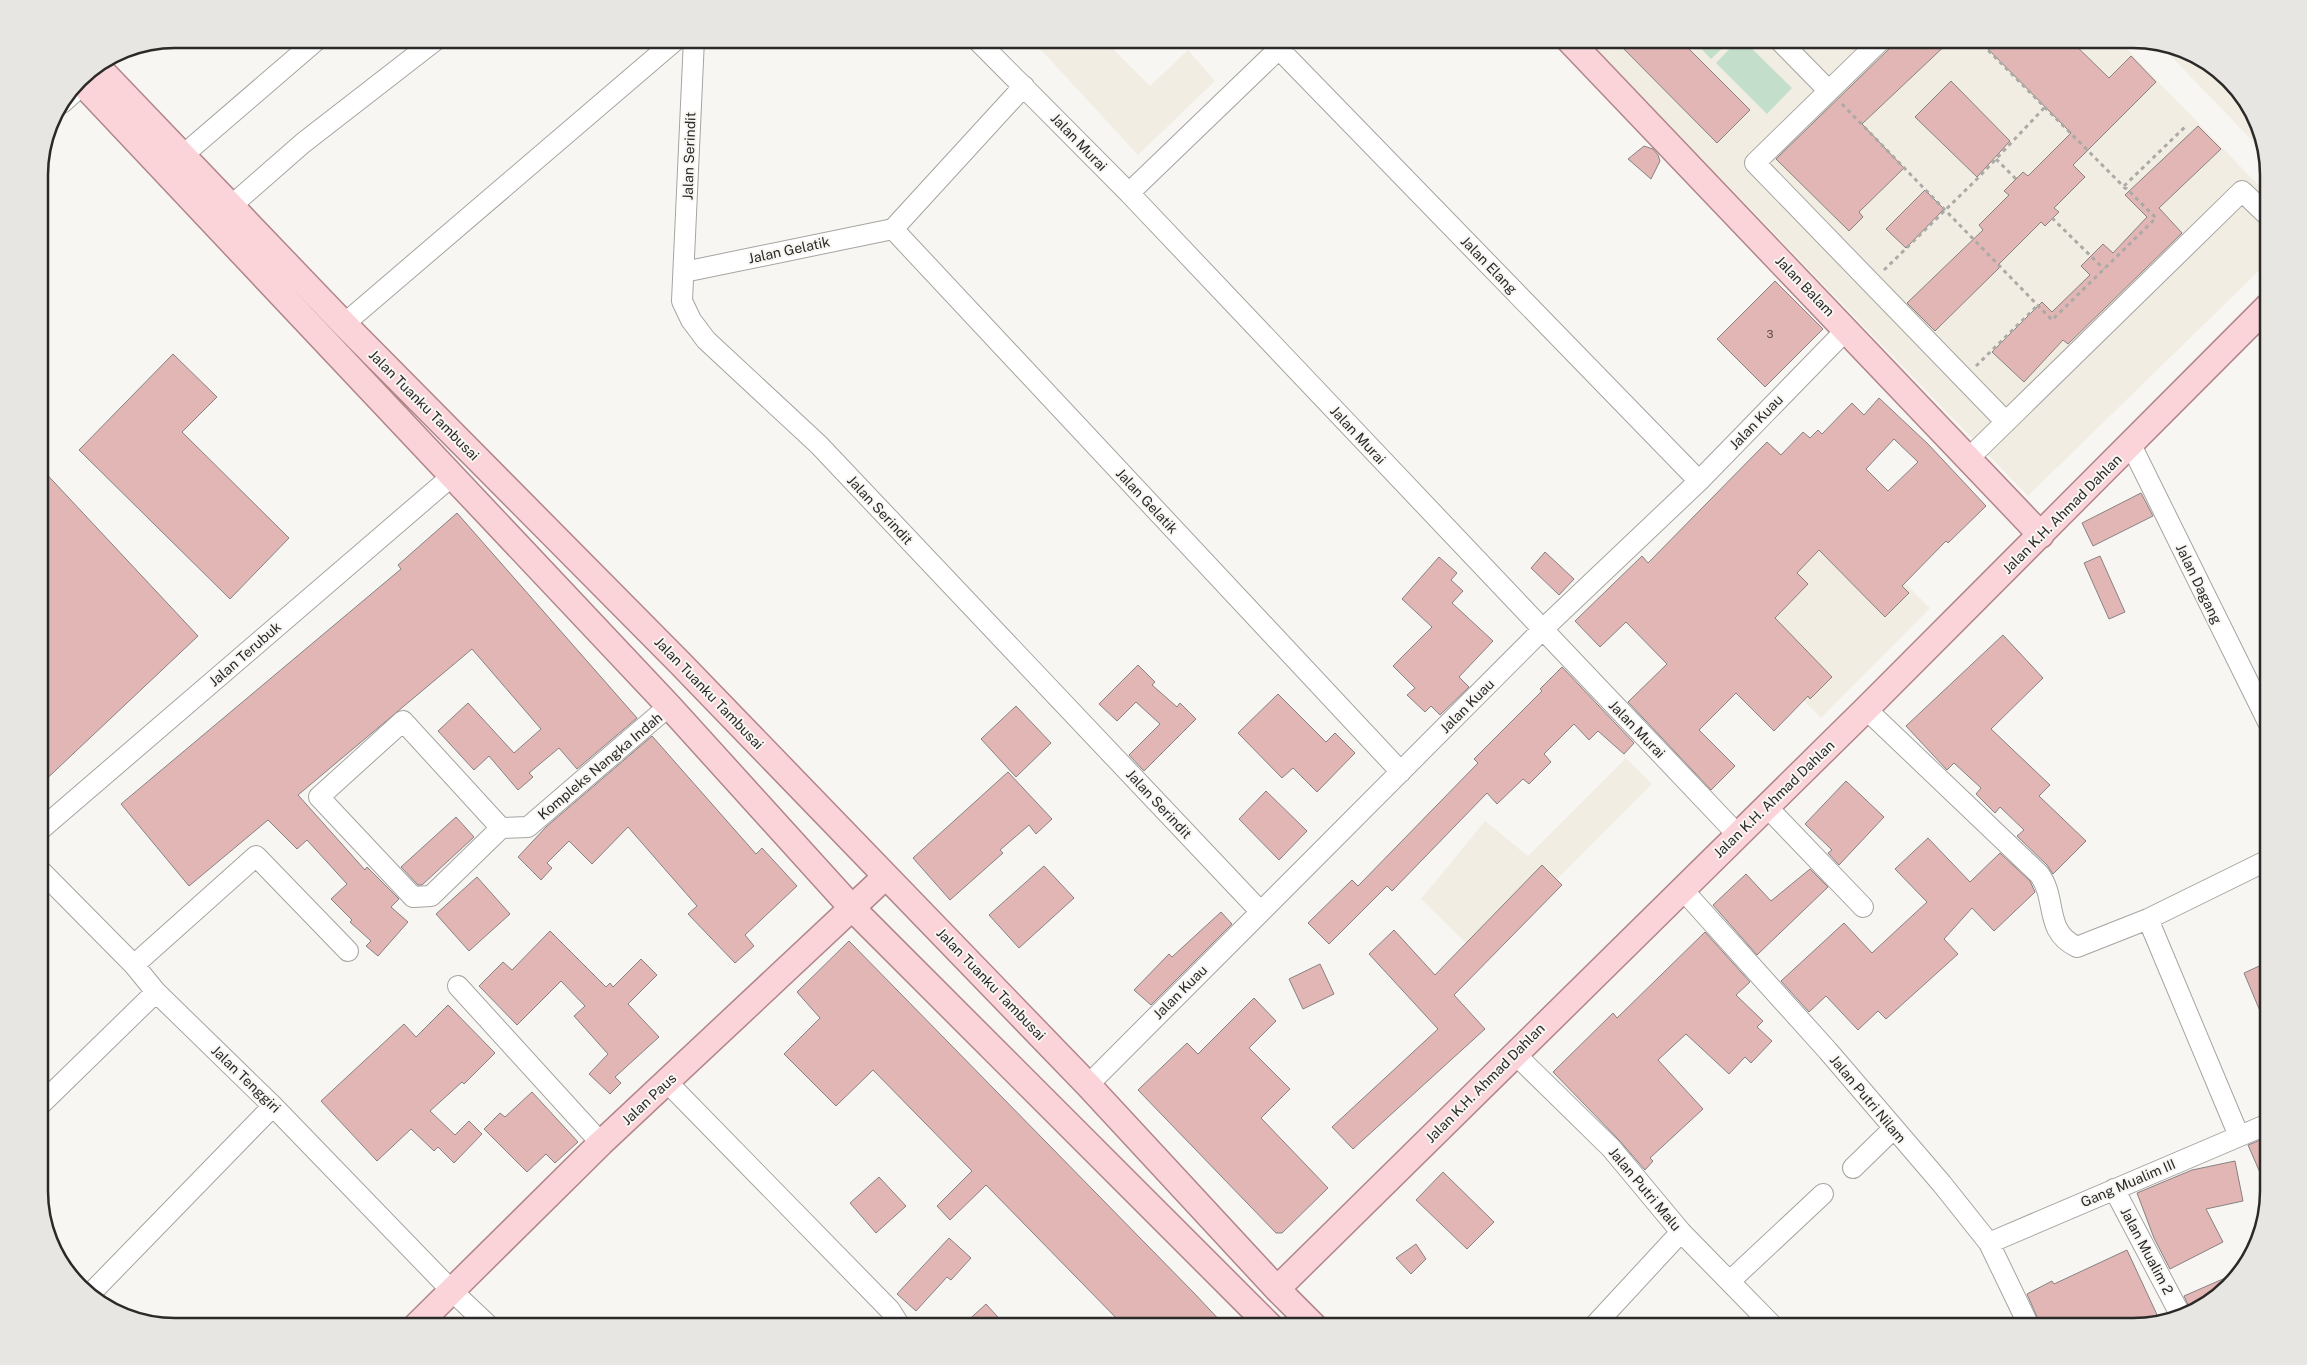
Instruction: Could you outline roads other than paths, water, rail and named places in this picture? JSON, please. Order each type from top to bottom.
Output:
[{"type":"main road","name":"Jalan Balam","points":[[1577,48],[1847,329],[2041,535]]},
{"type":"main road","name":"Jalan Tuanku Tambusai","points":[[90,80],[182,156],[344,324],[679,662],[1088,1085],[1276,1289],[1306,1318]]},
{"type":"main road","name":"Jalan Tuanku Tambusai","points":[[90,80],[452,476],[669,706],[853,909],[1262,1318]]},
{"type":"main road","name":"Jalan K.H. Ahmad Dahlan","points":[[1276,1289],[1514,1053],[1683,890],[2041,535],[2259,315]]},
{"type":"main road","name":"Jalan Paus","points":[[424,1318],[601,1143],[853,909],[886,876]]},
{"type":"street","points":[[182,156],[308,48]]},
{"type":"street","points":[[231,206],[303,143],[425,48]]},
{"type":"street","points":[[344,324],[666,48]]},
{"type":"street","name":"Jalan Serindit","points":[[694,48],[682,301],[691,320],[706,340],[818,445],[1260,911]]},
{"type":"street","name":"Jalan Murai","points":[[985,48],[1129,193],[1542,630],[1738,834]]},
{"type":"street","points":[[1129,193],[1280,48]]},
{"type":"street","name":"Jalan Elang","points":[[1288,48],[1698,481]]},
{"type":"street","points":[[1787,48],[1829,90]]},
{"type":"street","points":[[1873,48],[1755,163],[2006,422]]},
{"type":"street","points":[[893,229],[1024,86]]},
{"type":"street","points":[[1969,458],[2242,191],[2259,207]]},
{"type":"street","name":"Jalan Gelatik","points":[[684,272],[893,229],[1401,772]]},
{"type":"street","name":"Jalan Kuau","points":[[1088,1085],[1542,630],[1698,481],[1847,329]]},
{"type":"street","name":"Jalan Dagang","points":[[2131,445],[2260,705]]},
{"type":"street","name":"Jalan Terubuk","points":[[48,823],[452,476]]},
{"type":"street","name":"Kompleks Nangka Indah","points":[[501,828],[528,827],[669,706]]},
{"type":"street","points":[[1866,708],[2038,874],[2047,889],[2053,918],[2063,940],[2073,945],[2148,919],[2260,864]]},
{"type":"street","points":[[403,721],[501,828],[431,896],[413,896],[319,797],[403,721]]},
{"type":"street","points":[[1766,806],[1863,907]]},
{"type":"street","points":[[134,966],[256,856],[348,951]]},
{"type":"street","name":"Jalan Tenggiri","points":[[48,878],[134,966],[156,992],[273,1106],[451,1290],[481,1318]]},
{"type":"street","name":"Jalan Putri Nilam","points":[[1683,890],[1828,1051],[1892,1129],[1942,1184],[1989,1243],[2025,1318]]},
{"type":"street","points":[[2148,919],[2239,1136]]},
{"type":"street","points":[[458,986],[601,1143]]},
{"type":"street","points":[[48,1097],[156,992]]},
{"type":"street","name":"Jalan Putri Malu","points":[[1514,1053],[1611,1148],[1681,1232],[1766,1318]]},
{"type":"street","points":[[666,1082],[895,1318]]},
{"type":"street","points":[[95,1289],[273,1106]]},
{"type":"street","name":"Gang Mualim III","points":[[1989,1243],[2260,1127]]},
{"type":"street","points":[[1853,1168],[1892,1129]]},
{"type":"street","name":"Jalan Mualim 2","points":[[2114,1189],[2177,1309]]},
{"type":"street","points":[[1730,1281],[1822,1194]]},
{"type":"street","points":[[1601,1318],[1681,1232]]}]
